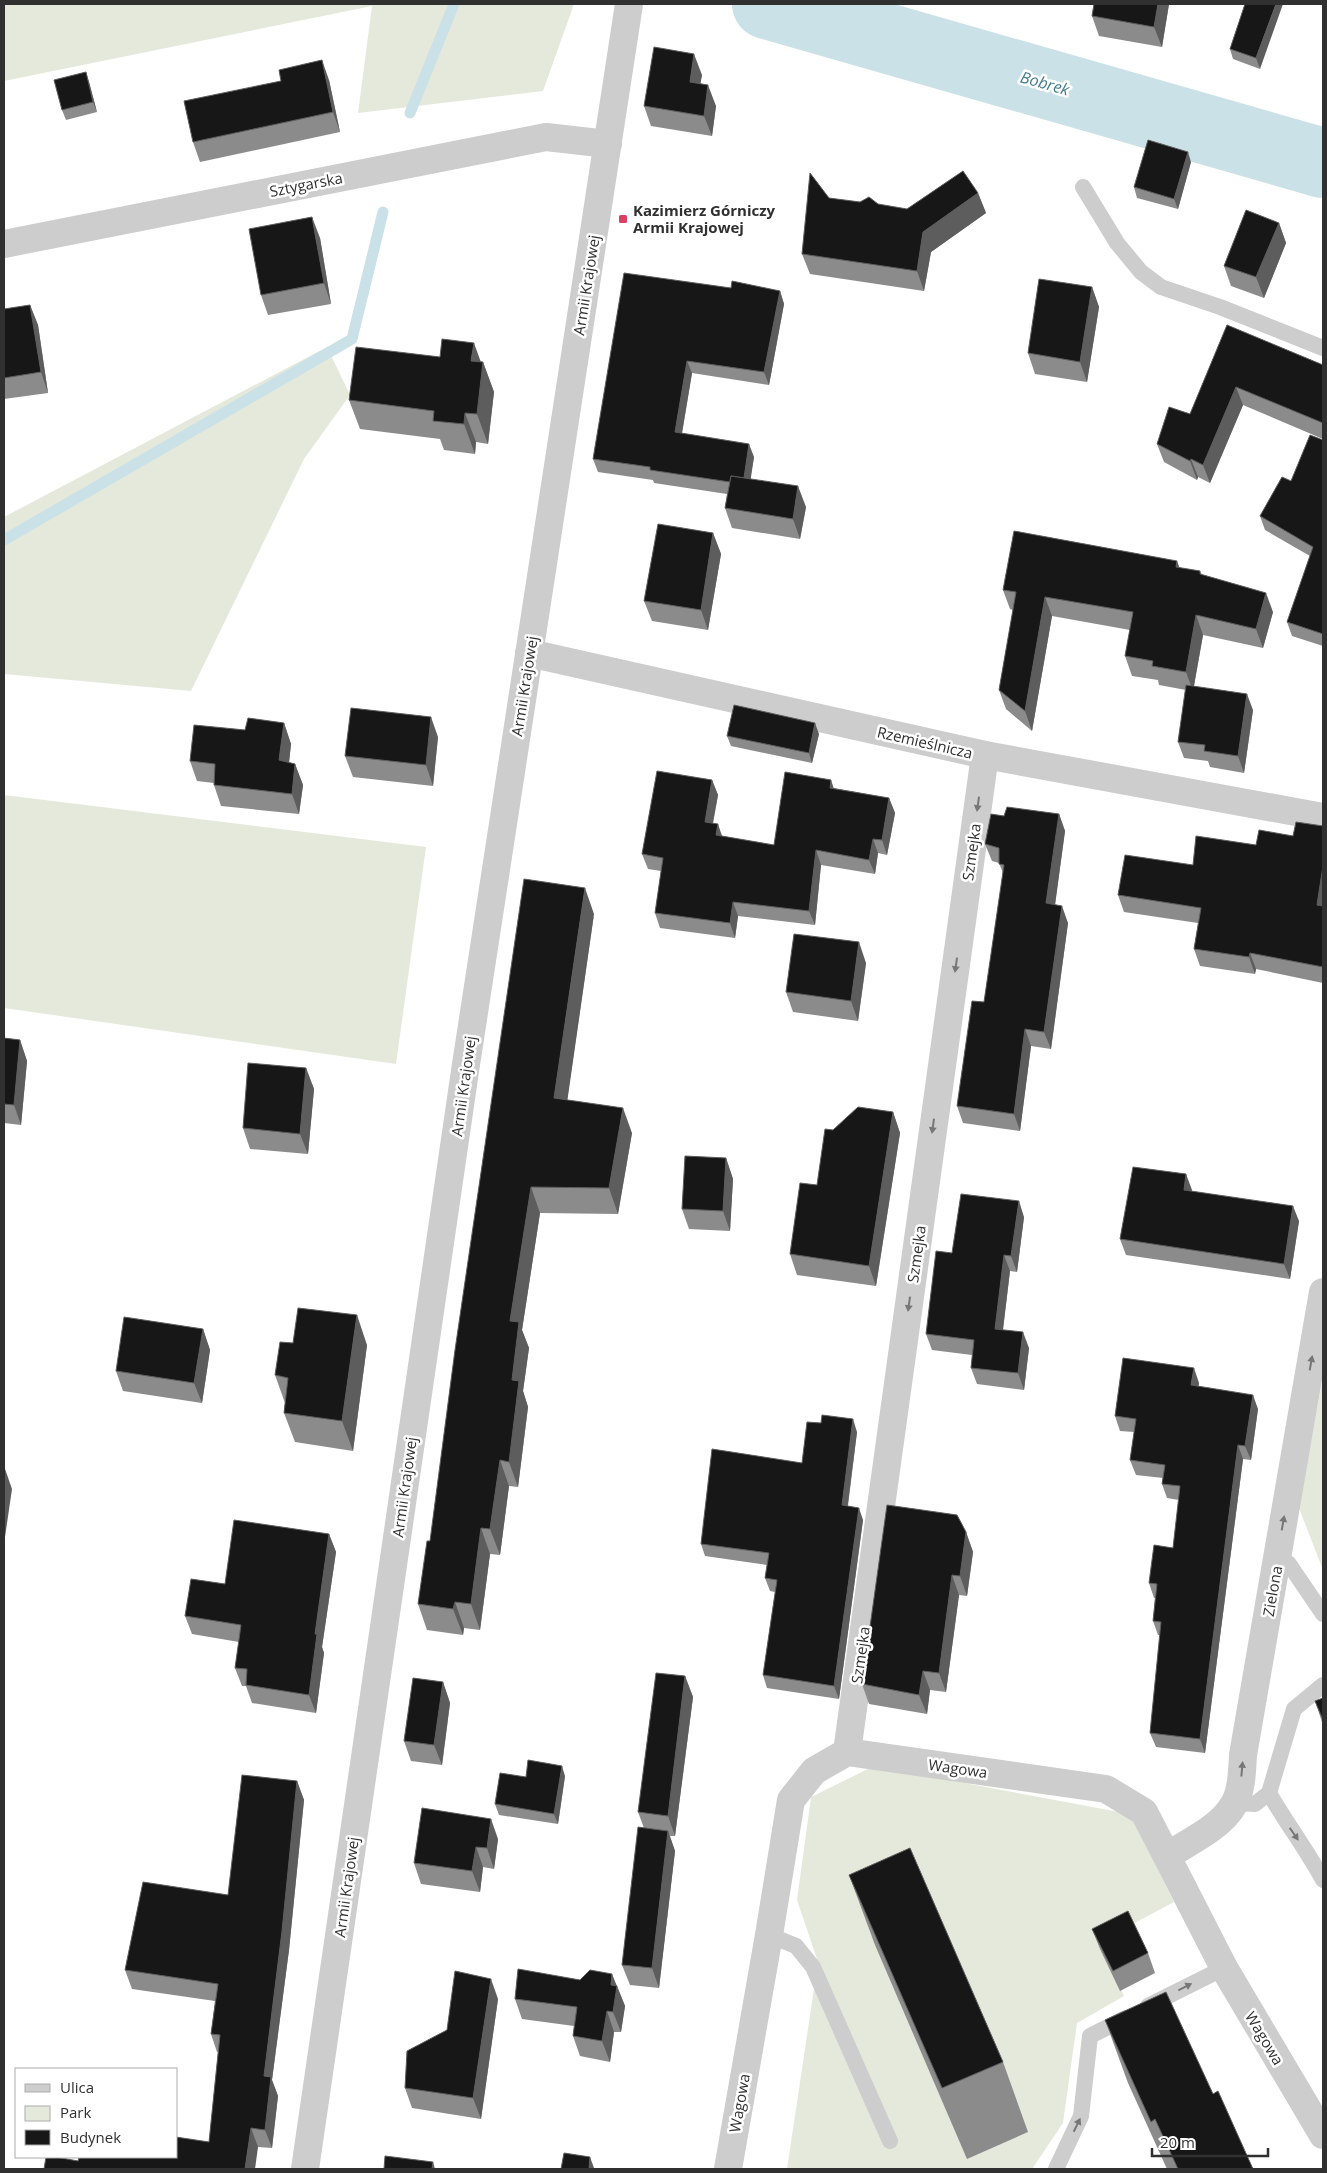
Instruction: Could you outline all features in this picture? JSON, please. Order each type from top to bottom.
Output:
[{"type":"street","name":"Armii Krajowej","points":[[305,2169],[460,1105],[629,5]]},
{"type":"street","name":"Sztygarska","points":[[4,244],[546,137],[608,144]]},
{"type":"street","name":"Rzemieślnicza","points":[[529,653],[985,755],[1323,817]]},
{"type":"street","name":"Szmejka","points":[[847,1752],[985,755]]},
{"type":"street","name":"Zielona","points":[[1230,1809],[1241,1780],[1243,1755],[1323,1292]]},
{"type":"street","name":"Wagowa","points":[[728,2169],[791,1800],[814,1772],[847,1752],[1106,1789],[1144,1812],[1224,1968],[1323,2135]]},
{"type":"street","points":[[1167,1856],[1214,1825],[1230,1809]]},
{"type":"lane","points":[[1082,187],[1118,243],[1141,272],[1160,287],[1220,306],[1323,348]]},
{"type":"lane","points":[[1278,1555],[1289,1564],[1323,1614]]},
{"type":"lane","points":[[1230,1809],[1255,1804],[1269,1793],[1294,1709],[1323,1686]]},
{"type":"lane","points":[[1269,1793],[1287,1825],[1313,1861],[1323,1880]]},
{"type":"lane","points":[[769,1935],[796,1946],[813,1967],[890,2141]]},
{"type":"lane","points":[[1056,2169],[1081,2116],[1090,2036],[1224,1968]]},
{"type":"green space","points":[[4,4],[574,4],[543,91],[358,113],[372,6],[4,81]]},
{"type":"green space","points":[[327,347],[350,395],[304,459],[191,691],[4,674],[4,517]]},
{"type":"green space","points":[[4,795],[426,847],[396,1064],[4,1008]]},
{"type":"green space","points":[[1323,1376],[1323,1570],[1299,1508]]},
{"type":"green space","points":[[874,1766],[1130,1814],[1174,1902],[1099,1942],[1124,1996],[1077,2023],[1063,2123],[1032,2169],[787,2169],[818,1962],[797,1900],[811,1797]]},
{"type":"building","points":[[1094,4],[1158,4],[1154,27],[1092,16]]},
{"type":"building","points":[[1245,4],[1276,4],[1256,58],[1230,49]]},
{"type":"building","points":[[654,47],[694,54],[690,82],[708,85],[704,116],[644,106]]},
{"type":"building","points":[[322,60],[333,112],[193,142],[184,101],[281,81],[279,70]]},
{"type":"building","points":[[86,72],[93,102],[62,110],[54,80]]},
{"type":"building","points":[[1148,140],[1188,152],[1174,199],[1134,187]]},
{"type":"building","points":[[963,171],[978,193],[923,232],[917,271],[802,254],[810,173],[829,198],[860,202],[869,197],[878,204],[907,209]]},
{"type":"building","points":[[1246,210],[1279,223],[1256,277],[1224,266]]},
{"type":"building","points":[[312,217],[324,283],[261,295],[249,229]]},
{"type":"building","points":[[624,273],[731,288],[732,281],[780,291],[764,372],[687,361],[675,432],[749,444],[744,478],[731,476],[730,482],[650,470],[650,467],[593,459]]},
{"type":"building","points":[[1039,279],[1092,287],[1080,362],[1028,353]]},
{"type":"building","points":[[30,305],[41,372],[4,378],[4,309]]},
{"type":"building","points":[[1227,325],[1323,365],[1323,423],[1236,387],[1203,465],[1191,459],[1190,461],[1157,444],[1169,407],[1190,414]]},
{"type":"building","points":[[442,339],[474,343],[471,361],[483,362],[477,414],[465,413],[464,424],[433,421],[434,411],[349,400],[356,347],[440,357]]},
{"type":"building","points":[[1310,435],[1323,440],[1323,634],[1287,622],[1313,547],[1260,516],[1282,477],[1291,481]]},
{"type":"building","points":[[731,476],[798,486],[793,519],[725,508]]},
{"type":"building","points":[[658,524],[713,533],[701,610],[644,601]]},
{"type":"building","points":[[1014,531],[1177,561],[1176,567],[1200,571],[1200,574],[1266,593],[1256,629],[1196,615],[1186,672],[1152,666],[1153,661],[1125,656],[1133,612],[1045,597],[1025,711],[999,690],[1016,592],[1003,590]]},
{"type":"building","points":[[1186,685],[1247,694],[1238,756],[1204,751],[1205,745],[1178,742]]},
{"type":"building","points":[[734,705],[815,723],[809,753],[727,736]]},
{"type":"building","points":[[351,708],[431,717],[426,765],[345,756]]},
{"type":"building","points":[[248,718],[284,723],[279,760],[295,764],[292,794],[214,785],[215,764],[190,761],[194,725],[245,730]]},
{"type":"building","points":[[657,771],[712,780],[705,822],[718,824],[716,835],[774,845],[785,772],[831,780],[830,788],[889,798],[882,840],[873,839],[869,860],[816,850],[809,911],[733,902],[730,923],[655,913],[663,858],[642,854]]},
{"type":"building","points":[[1007,807],[1059,814],[1046,903],[1062,906],[1044,1032],[1025,1029],[1014,1114],[957,1106],[972,1001],[984,1002],[1004,865],[999,864],[999,848],[985,844],[991,814],[1004,816]]},
{"type":"building","points":[[1296,822],[1323,826],[1323,866],[1317,905],[1323,906],[1323,967],[1250,953],[1249,957],[1194,949],[1201,908],[1118,895],[1125,855],[1193,865],[1196,836],[1256,845],[1259,830],[1293,836]]},
{"type":"building","points":[[524,879],[585,888],[554,1098],[623,1108],[609,1188],[531,1187],[510,1321],[519,1322],[512,1380],[519,1381],[509,1462],[500,1460],[490,1529],[481,1528],[471,1604],[455,1602],[453,1609],[418,1604],[427,1541],[430,1541],[455,1350]]},
{"type":"building","points":[[794,934],[859,942],[851,1001],[786,992]]},
{"type":"building","points":[[4,1038],[20,1040],[14,1105],[4,1104]]},
{"type":"building","points":[[248,1063],[306,1068],[300,1134],[243,1128]]},
{"type":"building","points":[[858,1107],[893,1112],[869,1266],[790,1254],[800,1183],[817,1185],[825,1129],[833,1130]]},
{"type":"building","points":[[685,1156],[726,1158],[723,1211],[682,1209]]},
{"type":"building","points":[[1133,1167],[1186,1174],[1184,1190],[1293,1206],[1284,1264],[1120,1239]]},
{"type":"building","points":[[961,1194],[1019,1201],[1011,1256],[1004,1255],[995,1329],[1023,1332],[1018,1373],[971,1368],[974,1340],[926,1334],[936,1251],[952,1253]]},
{"type":"building","points":[[298,1308],[357,1315],[342,1421],[284,1413],[288,1378],[275,1375],[280,1342],[293,1343]]},
{"type":"building","points":[[124,1317],[203,1329],[194,1383],[116,1371]]},
{"type":"building","points":[[1123,1358],[1194,1368],[1191,1385],[1253,1395],[1245,1446],[1238,1445],[1200,1739],[1150,1733],[1161,1622],[1153,1621],[1157,1584],[1149,1583],[1154,1545],[1173,1548],[1180,1486],[1162,1484],[1165,1465],[1130,1460],[1136,1419],[1115,1416]]},
{"type":"building","points":[[822,1415],[853,1419],[842,1505],[859,1508],[834,1686],[763,1675],[777,1580],[765,1578],[769,1553],[701,1544],[712,1449],[802,1463],[807,1422],[821,1423]]},
{"type":"building","points":[[887,1505],[957,1515],[966,1532],[960,1576],[952,1575],[939,1673],[923,1671],[919,1695],[862,1684]]},
{"type":"building","points":[[234,1520],[329,1534],[315,1634],[317,1634],[309,1695],[246,1685],[247,1669],[235,1668],[241,1625],[185,1616],[191,1579],[225,1584]]},
{"type":"building","points":[[656,1673],[685,1676],[668,1816],[638,1812]]},
{"type":"building","points":[[413,1678],[443,1682],[434,1745],[404,1741]]},
{"type":"building","points":[[1323,1698],[1323,1720],[1315,1701]]},
{"type":"building","points":[[528,1760],[562,1766],[554,1814],[495,1804],[500,1773],[526,1777]]},
{"type":"building","points":[[242,1775],[297,1781],[282,1931],[264,2076],[271,2077],[265,2130],[251,2128],[245,2169],[44,2169],[46,2158],[78,2161],[79,2158],[178,2158],[178,2137],[209,2142],[220,2035],[211,2034],[218,1984],[125,1970],[143,1882],[228,1895]]},
{"type":"building","points":[[422,1808],[491,1819],[487,1848],[476,1847],[472,1871],[414,1863]]},
{"type":"building","points":[[638,1827],[668,1831],[652,1968],[622,1965]]},
{"type":"building","points":[[910,1848],[1003,2062],[942,2088],[849,1875]]},
{"type":"building","points":[[1128,1911],[1148,1953],[1113,1971],[1092,1929]]},
{"type":"building","points":[[518,1969],[580,1980],[590,1970],[612,1974],[611,1985],[617,1986],[613,2012],[607,2011],[602,2041],[573,2036],[577,2007],[515,1999]]},
{"type":"building","points":[[455,1971],[491,1979],[473,2098],[405,2088],[407,2051],[447,2030]]},
{"type":"building","points":[[1166,1992],[1213,2094],[1218,2091],[1253,2169],[1178,2169],[1155,2119],[1151,2122],[1105,2020]]},
{"type":"building","points":[[564,2153],[590,2157],[589,2169],[561,2169]]},
{"type":"building","points":[[385,2156],[433,2162],[432,2169],[384,2169]]},
{"type":"waterway","points":[[410,113],[454,4]]},
{"type":"waterway","name":"Bobrek","points":[[767,4],[1323,163]]},
{"type":"waterway","points":[[4,540],[352,339],[383,212]]},
{"type":"place","name":"Kazimierz Górniczy Armii Krajowej","points":[[623,219]]}]
